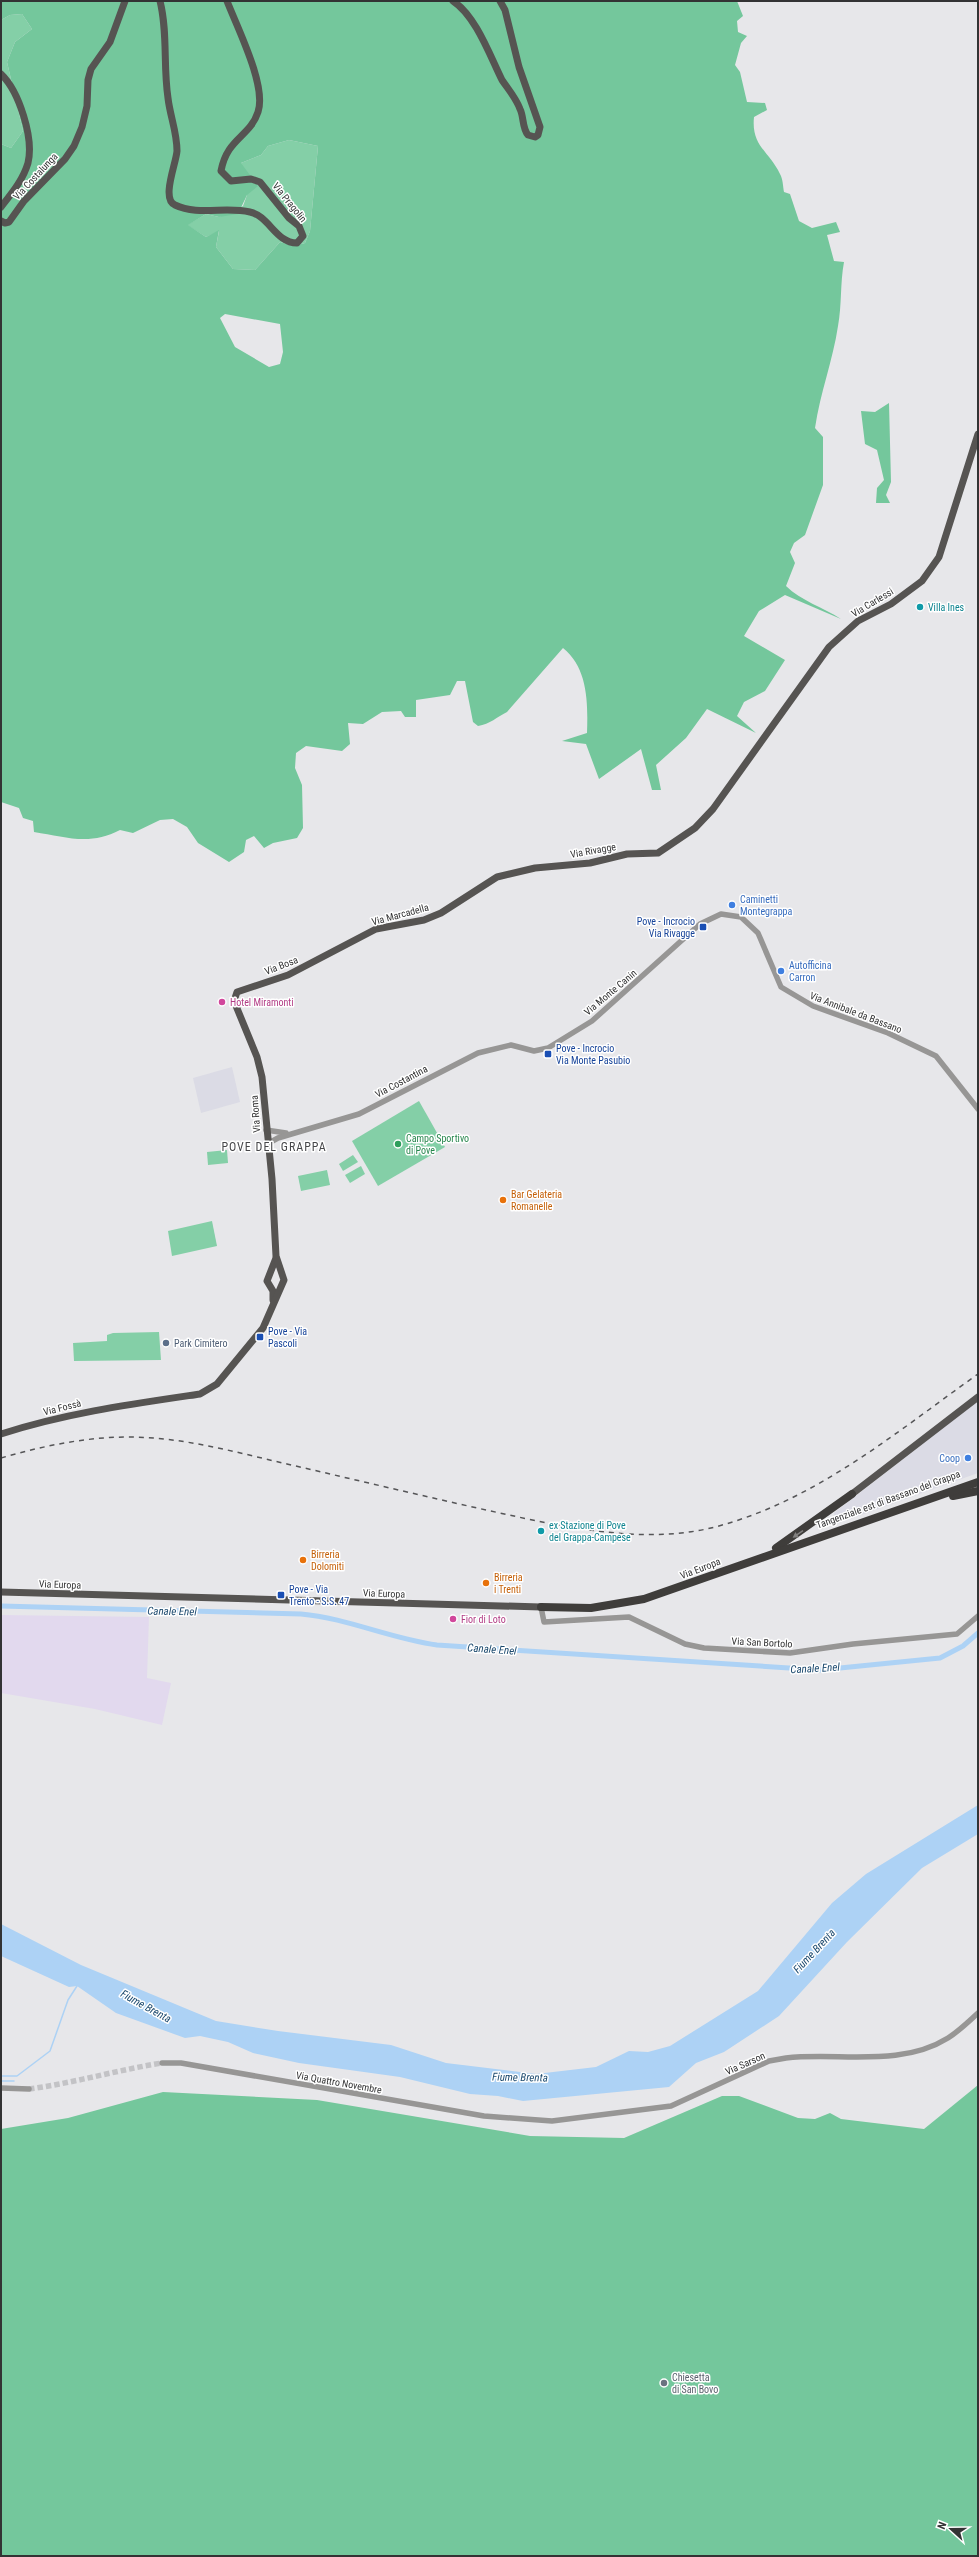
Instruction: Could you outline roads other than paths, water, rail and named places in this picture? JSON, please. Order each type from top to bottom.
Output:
[{"type":"highway","name":"Tangenziale est di Bassano del Grappa","points":[[805,1541],[831,1528],[978,1477]]},
{"type":"highway","name":"Tangenziale est di Bassano del Grappa","points":[[758,1557],[978,1482]]},
{"type":"highway","points":[[930,1499],[978,1491]]},
{"type":"highway","points":[[758,1557],[789,1539],[852,1494]]},
{"type":"highway","name":"Via Europa","points":[[541,1608],[591,1608],[627,1603],[668,1591],[758,1557]]},
{"type":"main road","name":"Via Costalunga","points":[[1,221],[5,224],[9,222],[24,201],[65,159],[74,146],[82,127],[87,106],[88,80],[91,69],[110,42],[124,1]]},
{"type":"main road","name":"Via Pragolin","points":[[160,1],[165,21],[168,99],[177,141],[176,162],[168,188],[169,199],[174,205],[198,210],[250,212],[263,219],[279,236],[297,243],[302,236],[299,226],[289,218],[260,182],[251,179],[230,181],[222,171],[224,159],[230,147],[245,132],[258,112],[259,97],[258,80],[227,1]]},
{"type":"main road","points":[[453,1],[467,16],[485,44],[502,80],[521,109],[525,132],[528,135],[535,137],[538,134],[540,127],[519,67],[505,10],[500,1]]},
{"type":"main road","name":"Via Costalunga","points":[[1,74],[11,86],[19,103],[26,123],[28,142],[28,162],[20,183],[1,207]]},
{"type":"main road","name":"Via Carlessi","points":[[713,809],[829,647],[858,621],[891,604],[922,581],[939,557],[978,434]]},
{"type":"main road","name":"Via Rivagge","points":[[467,897],[497,877],[535,868],[590,863],[624,855],[658,853],[695,828],[713,809]]},
{"type":"main road","name":"Via Marcadella","points":[[337,948],[376,930],[424,920],[441,913],[467,897]]},
{"type":"main road","name":"Via Bosa","points":[[234,999],[237,992],[288,975],[337,948]]},
{"type":"main road","name":"Via Roma","points":[[128,1404],[200,1394],[210,1389],[223,1378],[263,1328],[273,1302],[284,1280],[280,1273],[276,1256],[272,1179],[267,1144],[263,1088],[258,1061],[234,999]]},
{"type":"main road","name":"Via Roma","points":[[273,1302],[271,1288],[267,1281],[276,1256]]},
{"type":"main road","points":[[270,1274],[280,1273]]},
{"type":"main road","points":[[271,1288],[281,1287]]},
{"type":"main road","points":[[852,1494],[978,1397]]},
{"type":"main road","name":"Via Fossà","points":[[1,1434],[54,1418],[128,1404]]},
{"type":"main road","name":"Via Europa","points":[[1,1592],[541,1608]]},
{"type":"street","name":"Via Annibale da Bassano","points":[[700,924],[721,914],[734,914],[748,921],[764,943],[776,981],[781,987],[813,1006],[888,1033],[936,1056],[978,1109]]},
{"type":"street","name":"Via Monte Canin","points":[[520,1046],[534,1051],[548,1048],[592,1021],[700,924]]},
{"type":"street","name":"Via Costantina","points":[[267,1144],[290,1134],[359,1114],[478,1053],[502,1046],[520,1046]]},
{"type":"street","name":"Via Costantina","points":[[266,1130],[290,1134]]},
{"type":"street","name":"Via San Bortolo","points":[[541,1608],[544,1622],[629,1617],[685,1644],[704,1648],[790,1653],[853,1644],[957,1634],[978,1616]]},
{"type":"street","name":"Via Sarson","points":[[512,2120],[573,2120],[671,2106],[759,2066],[786,2058],[894,2055],[915,2051],[947,2039],[978,2013]]},
{"type":"street","name":"Via Quattro Novembre","points":[[162,2063],[181,2063],[512,2120]]},
{"type":"street","points":[[1,2088],[29,2089]]},
{"type":"water","name":"Fiume Brenta","points":[[978,1805],[978,1834],[922,1868],[847,1942],[779,2016],[724,2052],[696,2063],[669,2087],[523,2101],[498,2096],[470,2094],[400,2077],[299,2063],[253,2053],[228,2042],[200,2036],[185,2038],[116,2013],[77,1986],[69,1987],[1,1956],[1,1924],[81,1965],[216,2021],[278,2031],[391,2045],[446,2063],[536,2074],[596,2067],[629,2051],[648,2052],[670,2046],[758,1991],[832,1903],[866,1874]]},
{"type":"waterway","name":"Canale Enel","points":[[1,1606],[301,1614],[318,1616],[403,1638],[437,1645],[820,1670],[940,1658],[963,1646],[978,1633]]},
{"type":"waterway","points":[[1,2076],[17,2076],[50,2051],[68,2000],[77,1986]]},
{"type":"waterway","points":[[1,2081],[14,2081]]},
{"type":"tunnel","points":[[29,2089],[162,2063]]},
{"type":"railway","points":[[1,1458],[48,1446],[80,1440],[113,1437],[149,1438],[189,1442],[454,1503],[559,1525],[612,1533],[664,1534],[690,1532],[715,1527],[752,1515],[787,1500],[820,1483],[885,1441],[978,1374]]},
{"type":"place","name":"Villa Ines","points":[[920,607]]},
{"type":"place","name":"Caminetti Montegrappa","points":[[732,905]]},
{"type":"place","name":"Pove - Incrocio Via Rivagge","points":[[703,927]]},
{"type":"place","name":"Autofficina Carron","points":[[781,971]]},
{"type":"place","name":"Hotel Miramonti","points":[[222,1002]]},
{"type":"place","name":"Pove - Incrocio Via Monte Pasubio","points":[[548,1054]]},
{"type":"place","name":"Campo Sportivo di Pove","points":[[398,1144]]},
{"type":"place","name":"Bar Gelateria Romanelle","points":[[503,1200]]},
{"type":"place","name":"Pove - Via Pascoli","points":[[260,1337]]},
{"type":"place","name":"Park Cimitero","points":[[166,1343]]},
{"type":"place","name":"Coop","points":[[968,1458]]},
{"type":"place","name":"ex Stazione di Pove del Grappa-Campese","points":[[541,1531]]},
{"type":"place","name":"Birreria Dolomiti","points":[[303,1560]]},
{"type":"place","name":"Birreria i Trenti","points":[[486,1583]]},
{"type":"place","name":"Pove - Via Trento - S.S. 47","points":[[281,1595]]},
{"type":"place","name":"Fior di Loto","points":[[453,1619]]},
{"type":"place","name":"Chiesetta di San Bovo","points":[[664,2383]]},
{"type":"district","name":"POVE DEL GRAPPA","points":[[274,1147]]}]
